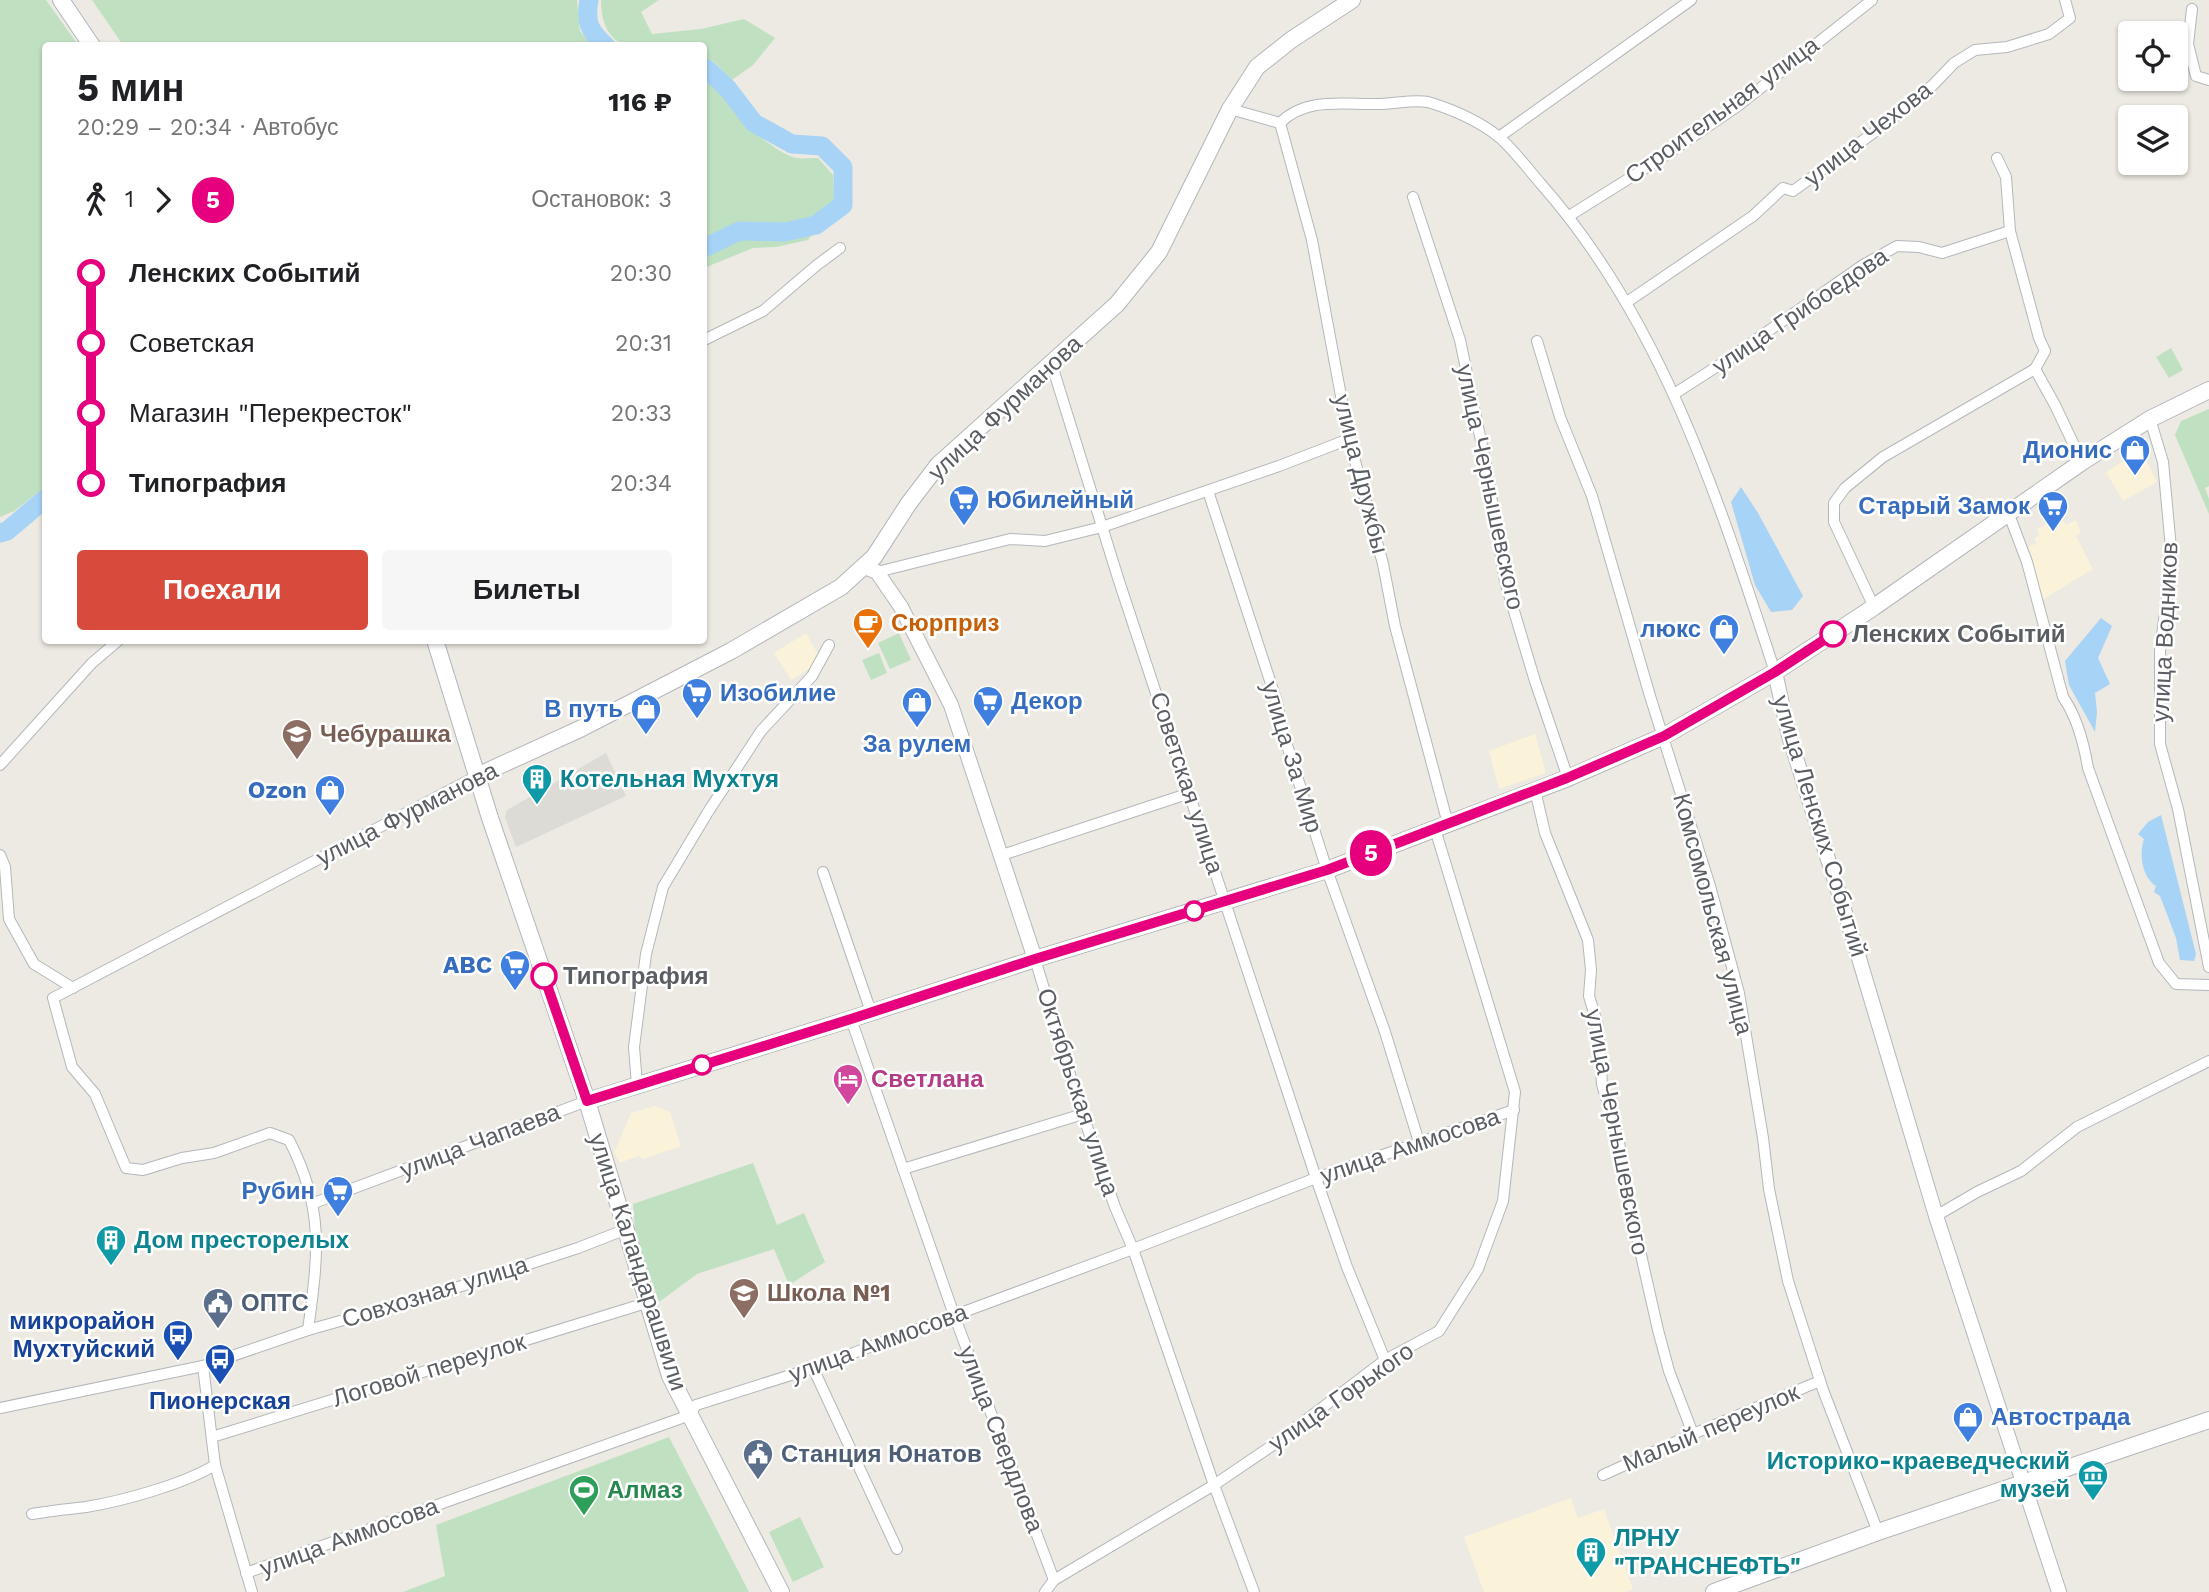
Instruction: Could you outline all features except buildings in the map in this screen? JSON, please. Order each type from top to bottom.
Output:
[{"type":"main road","points":[[61,0],[89,42]]},
{"type":"main road","name":"улица Фурманова","points":[[477,776],[582,728],[731,652],[871,569],[938,466],[1117,304],[1159,252],[1230,109],[1256,67],[1291,40],[1352,0]]},
{"type":"main road","name":"улица Чапаева","points":[[587,1101],[1327,870],[1567,778],[1664,736],[1775,672],[1874,607],[2082,462],[2150,419],[2209,390]]},
{"type":"main road","name":"улица Каландарашвили","points":[[436,644],[477,776],[587,1101],[670,1376],[781,1592]]},
{"type":"main road","points":[[1714,1592],[1878,1532],[2209,1420]]},
{"type":"street","points":[[1499,137],[1692,0]]},
{"type":"street","name":"Строительная улица","points":[[1569,216],[1660,159],[1739,104],[1872,0]]},
{"type":"street","name":"улица Чехова","points":[[1627,302],[1753,216],[1783,188],[1793,191],[1840,159],[1933,85],[1954,62],[1975,50],[2007,47],[2049,34],[2070,18],[2065,0]]},
{"type":"street","points":[[2192,9],[2188,44],[2196,76],[2209,80]]},
{"type":"street","name":"улица Ленских Событий","points":[[1280,122],[1289,113],[1332,102],[1425,102],[1470,119],[1499,137],[1569,216],[1627,302],[1674,394],[1713,491],[1775,672],[1789,736],[1850,926],[1936,1216],[2059,1592]]},
{"type":"street","points":[[1230,109],[1280,122]]},
{"type":"street","name":"улица Дружбы","points":[[1280,122],[1312,240],[1349,439],[1383,564],[1442,827]]},
{"type":"street","points":[[1874,607],[1834,522],[1834,503],[1845,488],[1883,457],[2035,369],[2045,351],[2039,338],[2010,231],[2006,177],[1997,158]]},
{"type":"street","name":"улица Чернышевского","points":[[1413,197],[1460,340],[1486,465],[1505,581],[1567,778]]},
{"type":"street","name":"улица Грибоедова","points":[[1674,394],[1863,265],[1897,246],[1919,247],[1942,253],[2010,231]]},
{"type":"street","points":[[707,339],[763,311],[840,248]]},
{"type":"street","name":"Комсомольская улица","points":[[1537,341],[1560,418],[1592,496],[1710,886],[1739,993],[1769,1189],[1788,1281],[1821,1381],[1878,1532]]},
{"type":"street","name":"Советская улица","points":[[1051,362],[1102,527],[1316,1178],[1347,1267],[1385,1360]]},
{"type":"street","points":[[2035,369],[2082,462]]},
{"type":"street","name":"улица Водников","points":[[2150,419],[2163,462],[2172,559],[2160,651],[2160,744],[2179,809],[2209,967]]},
{"type":"street","points":[[871,569],[1010,539],[1045,541],[1102,527],[1349,439]]},
{"type":"street","name":"улица За Мир","points":[[1208,491],[1276,699],[1286,742],[1327,870],[1385,1032],[1419,1142]]},
{"type":"street","points":[[2008,512],[2031,575],[2039,616],[2063,696],[2071,709],[2088,768],[2159,963],[2176,984],[2209,985]]},
{"type":"street","name":"Октябрьская улица","points":[[871,569],[901,607],[951,705],[1002,855],[1083,1114],[1254,1592]]},
{"type":"street","points":[[0,765],[92,663],[114,644]]},
{"type":"street","points":[[637,1085],[634,1047],[646,954],[663,887],[761,731],[812,676],[830,645]]},
{"type":"street","name":"улица Фурманова","points":[[314,1203],[289,1140],[270,1133],[214,1153],[182,1158],[143,1170],[126,1168],[95,1094],[72,1066],[53,999],[477,776]]},
{"type":"street","name":"улица Чернышевского","points":[[1535,790],[1545,833],[1588,940],[1591,970],[1589,996],[1598,1026],[1602,1084],[1619,1142],[1627,1193],[1658,1330],[1669,1371],[1693,1434]]},
{"type":"street","points":[[1002,855],[1190,793]]},
{"type":"street","name":"улица Горького","points":[[1045,1592],[1054,1580],[1214,1485],[1273,1445],[1385,1360],[1439,1332],[1478,1269],[1503,1201],[1515,1091],[1442,827]]},
{"type":"street","points":[[0,855],[5,867],[9,919],[34,964],[74,988]]},
{"type":"street","points":[[823,872],[871,1012]]},
{"type":"street","name":"улица Свердлова","points":[[851,1019],[954,1315],[1054,1580]]},
{"type":"street","points":[[1936,1216],[2021,1171],[2077,1127],[2209,1061]]},
{"type":"street","name":"улица Чапаева","points":[[314,1203],[587,1101]]},
{"type":"street","name":"улица Аммосова","points":[[246,1573],[690,1415],[696,1405],[813,1368],[1316,1178],[1514,1110]]},
{"type":"street","points":[[904,1170],[1083,1114]]},
{"type":"street","points":[[308,1330],[317,1260],[314,1203]]},
{"type":"street","name":"Совхозная улица","points":[[0,1408],[203,1366],[308,1330],[440,1293],[578,1248],[624,1230]]},
{"type":"street","name":"Логовой переулок","points":[[212,1437],[646,1303]]},
{"type":"street","points":[[203,1366],[215,1465],[252,1592]]},
{"type":"street","points":[[813,1368],[897,1549]]},
{"type":"street","name":"Малый переулок","points":[[1602,1475],[1821,1381]]},
{"type":"street","points":[[32,1514],[89,1506],[170,1485],[215,1465]]},
{"type":"shaded area","points":[[2141,450],[2157,482],[2123,501],[2106,472]]},
{"type":"shaded area","points":[[2060,516],[2066,525],[2076,520],[2081,532],[2076,536],[2093,569],[2042,600],[2027,548],[2037,543],[2034,538],[2040,535],[2037,529]]},
{"type":"shaded area","points":[[806,633],[819,656],[812,667],[791,680],[774,653]]},
{"type":"shaded area","points":[[1535,734],[1546,773],[1499,789],[1489,751]]},
{"type":"shaded area","points":[[606,753],[626,796],[516,847],[505,817],[507,810]]},
{"type":"shaded area","points":[[655,1106],[670,1112],[681,1146],[644,1159],[638,1156],[620,1163],[614,1153],[631,1113]]},
{"type":"shaded area","points":[[1571,1498],[1578,1518],[1604,1509],[1633,1589],[1626,1592],[1484,1592],[1464,1537]]},
{"type":"green space","points":[[0,0],[46,0],[76,42],[42,42],[42,490],[14,511],[0,517]]},
{"type":"green space","points":[[92,0],[577,0],[580,31],[589,42],[121,42]]},
{"type":"green space","points":[[601,0],[659,0],[641,12],[652,34],[701,29],[744,19],[775,38],[753,65],[732,80],[714,62],[707,60],[707,42],[619,42],[609,33],[602,14]]},
{"type":"green space","points":[[707,80],[716,85],[745,124],[758,135],[790,156],[818,158],[833,175],[834,202],[813,220],[755,228],[727,228],[707,239]]},
{"type":"green space","points":[[814,231],[808,240],[776,247],[753,248],[707,267],[707,252],[742,238]]},
{"type":"green space","points":[[2171,348],[2183,370],[2169,378],[2156,357]]},
{"type":"green space","points":[[2209,409],[2209,486],[2205,488],[2209,499],[2209,514],[2175,435],[2181,421]]},
{"type":"green space","points":[[899,633],[911,660],[890,669],[878,643]]},
{"type":"green space","points":[[879,653],[887,673],[871,680],[862,660]]},
{"type":"green space","points":[[753,1163],[777,1225],[804,1213],[825,1262],[789,1285],[774,1249],[697,1274],[659,1302],[635,1232],[633,1204]]},
{"type":"green space","name":"Алмаз","points":[[669,1437],[749,1592],[403,1592],[445,1576],[436,1525]]},
{"type":"green space","points":[[800,1517],[824,1567],[793,1582],[769,1532]]},
{"type":"water","points":[[1741,487],[1803,596],[1792,610],[1771,612],[1755,585],[1731,502]]},
{"type":"water","points":[[2101,618],[2112,626],[2098,658],[2110,684],[2095,693],[2095,732],[2069,685],[2065,661]]},
{"type":"water","points":[[2161,815],[2196,954],[2194,961],[2180,960],[2176,938],[2160,896],[2154,892],[2156,886],[2151,882],[2143,865],[2144,839],[2138,834],[2148,822]]},
{"type":"waterway","points":[[589,0],[590,26],[602,42]]},
{"type":"waterway","points":[[707,70],[728,89],[754,123],[792,144],[822,146],[843,167],[843,205],[816,225],[785,232],[739,231],[707,247]]},
{"type":"waterway","points":[[0,533],[7,531],[42,501]]},
{"type":"bus line","name":"5","points":[[544,976],[587,1101],[1327,870],[1567,778],[1664,736],[1775,672],[1833,634]]},
{"type":"place","name":"Дионис","points":[[2135,477]]},
{"type":"place","name":"Юбилейный","points":[[964,527]]},
{"type":"place","name":"Старый Замок","points":[[2053,533]]},
{"type":"place","name":"Ленских Событий","points":[[1833,634]]},
{"type":"place","name":"Сюрприз","points":[[868,650]]},
{"type":"place","name":"люкс","points":[[1724,656]]},
{"type":"place","name":"Изобилие","points":[[697,720]]},
{"type":"place","name":"Декор","points":[[988,728]]},
{"type":"place","name":"За рулем","points":[[917,729]]},
{"type":"place","name":"В путь","points":[[646,736]]},
{"type":"place","name":"Чебурашка","points":[[297,761]]},
{"type":"place","name":"Котельная Мухтуя","points":[[537,806]]},
{"type":"place","name":"Ozon","points":[[330,817]]},
{"type":"place","name":"Типография","points":[[544,976]]},
{"type":"place","name":"ABC","points":[[515,992]]},
{"type":"place","name":"Светлана","points":[[848,1106]]},
{"type":"place","name":"Рубин","points":[[338,1218]]},
{"type":"place","name":"Дом престорелых","points":[[111,1267]]},
{"type":"place","name":"Школа №1","points":[[744,1320]]},
{"type":"place","name":"ОПТС","points":[[218,1330]]},
{"type":"place","name":"микрорайон Мухтуйский","points":[[178,1362]]},
{"type":"place","name":"Пионерская","points":[[220,1386]]},
{"type":"place","name":"Автострада","points":[[1968,1444]]},
{"type":"place","name":"Станция Юнатов","points":[[758,1481]]},
{"type":"place","name":"Историко-краеведческий музей","points":[[2093,1502]]},
{"type":"place","name":"Алмаз","points":[[584,1517]]},
{"type":"place","name":"ЛРНУ \"ТРАНСНЕФТЬ\"","points":[[1591,1579]]}]
